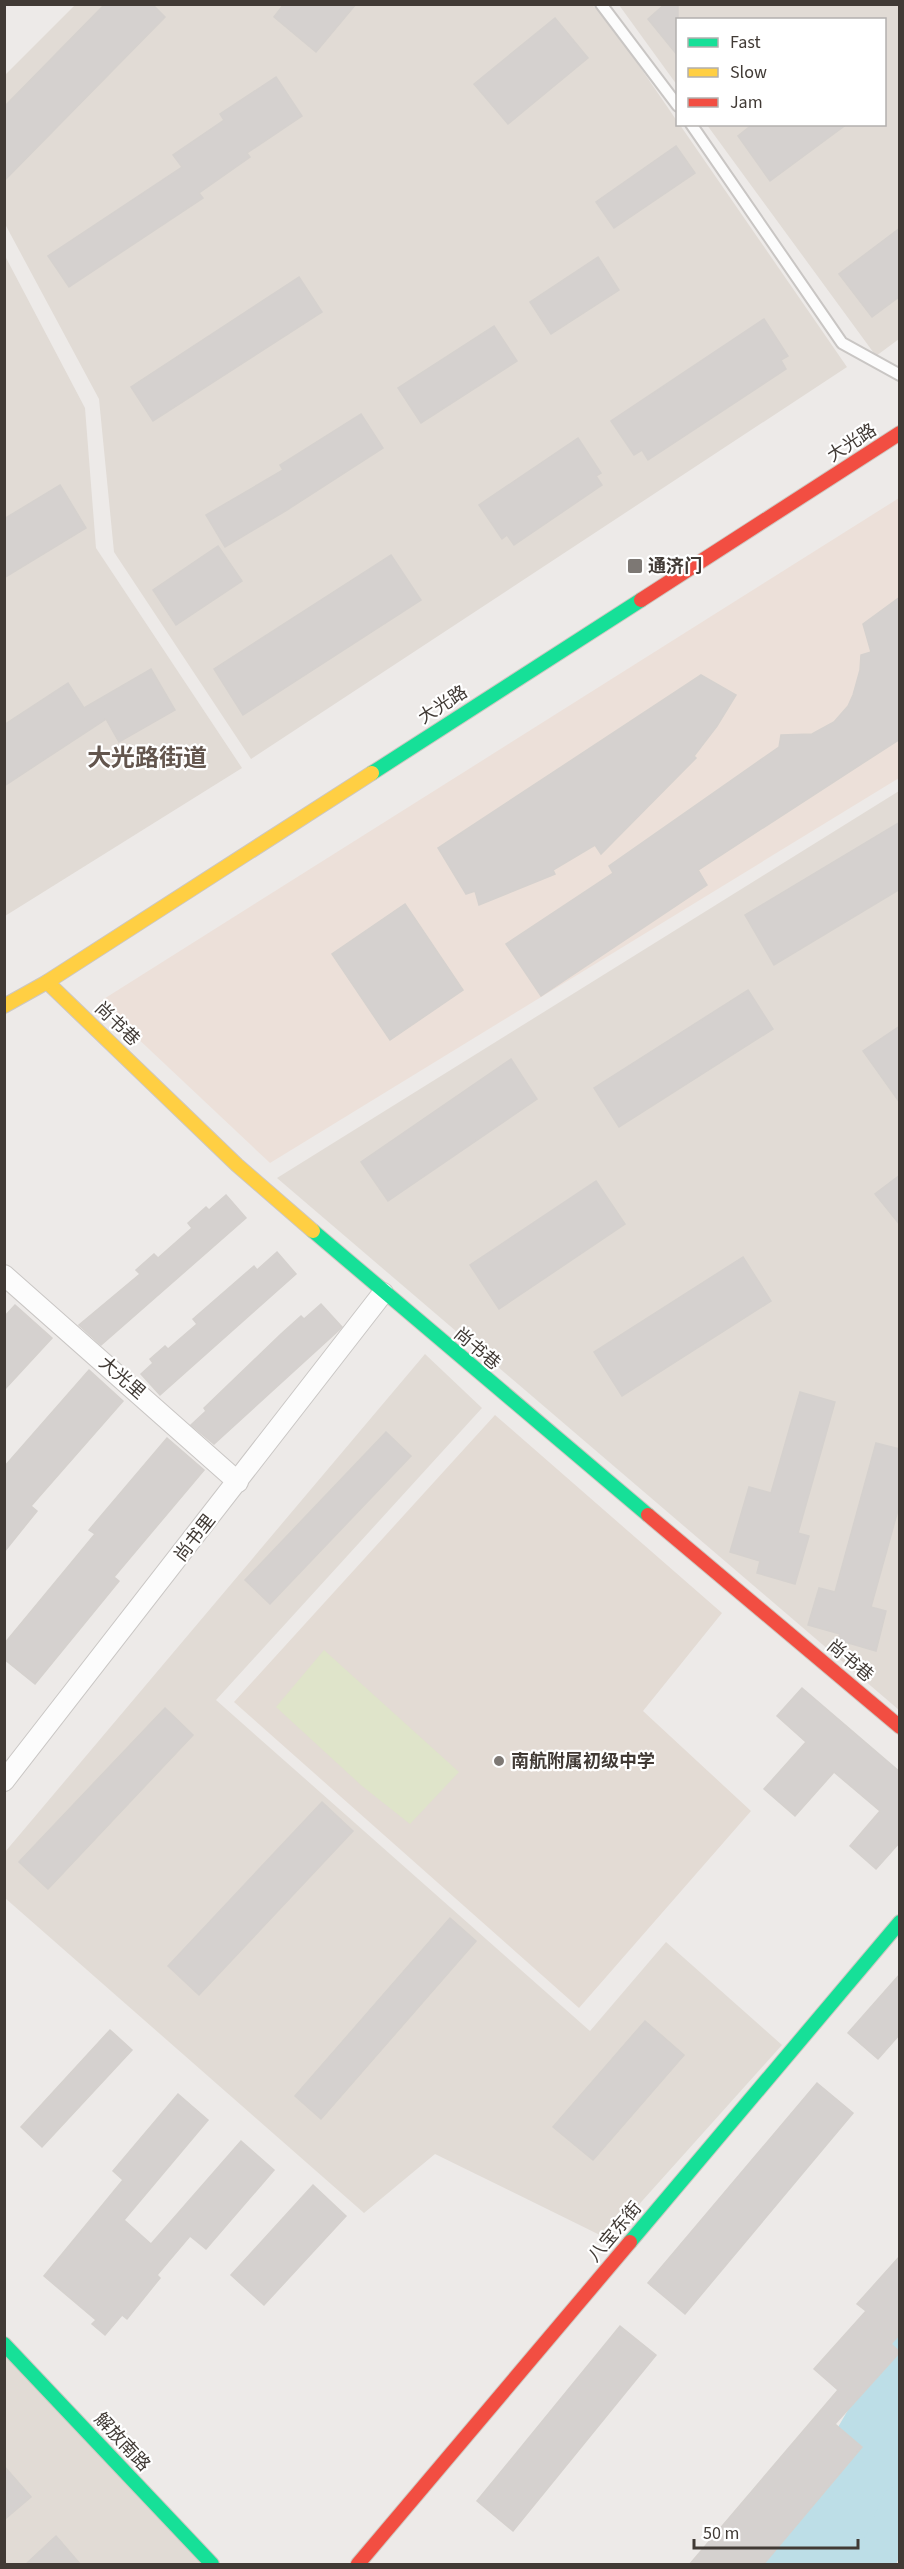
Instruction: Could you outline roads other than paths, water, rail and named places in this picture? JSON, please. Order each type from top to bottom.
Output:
[{"type":"street","name":"大光路","points":[[4,1006],[47,982],[900,434]]},
{"type":"street","name":"尚书巷","points":[[47,982],[237,1164],[383,1293],[900,1727]]},
{"type":"street","name":"大光里","points":[[4,1275],[238,1482]]},
{"type":"street","name":"尚书里","points":[[4,1781],[383,1293]]},
{"type":"street","name":"八宝东街","points":[[358,2565],[900,1922]]},
{"type":"street","name":"解放南路","points":[[4,2344],[212,2565]]},
{"type":"lane","points":[[602,4],[676,103]]},
{"type":"lane","points":[[692,126],[842,343],[900,375]]},
{"type":"water","points":[[899,2313],[899,2507],[866,2564],[743,2564],[799,2494],[869,2374]]},
{"type":"waterway","points":[[875,2564],[900,2505]]},
{"type":"place","name":"通济门","points":[[635,566]]},
{"type":"place","name":"南航附属初级中学","points":[[499,1761]]},
{"type":"district","name":"大光路街道","points":[[147,758]]}]
